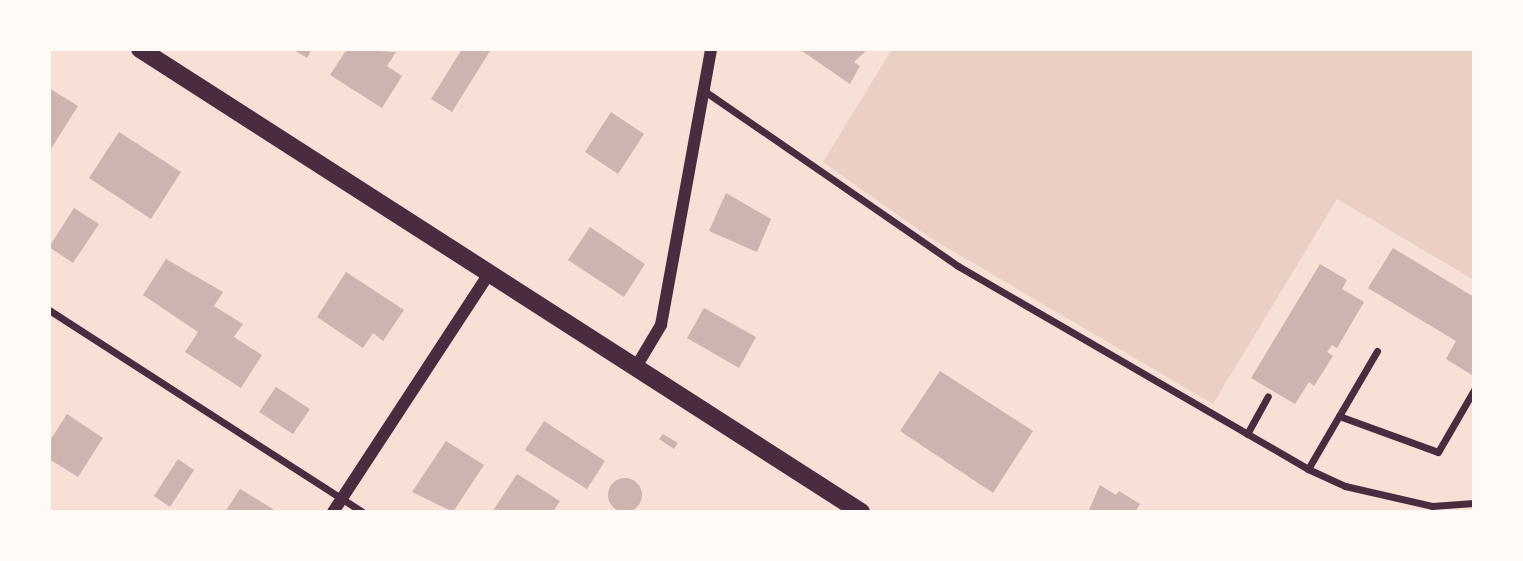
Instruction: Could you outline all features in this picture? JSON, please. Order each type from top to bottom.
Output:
[{"type":"main road","points":[[141,49],[861,512]]},
{"type":"street","points":[[636,367],[661,325],[711,49]]},
{"type":"street","points":[[703,90],[958,266],[1308,469],[1345,486],[1433,506],[1474,503]]},
{"type":"street","points":[[333,512],[490,272]]},
{"type":"street","points":[[49,310],[363,512]]},
{"type":"street","points":[[1308,469],[1377,351]]},
{"type":"street","points":[[1339,416],[1438,452],[1474,390]]},
{"type":"street","points":[[1247,434],[1268,396]]},
{"type":"shaded area","points":[[892,49],[1474,49],[1474,280],[1337,199],[1213,404],[929,237],[823,162]]},
{"type":"building","points":[[292,49],[312,49],[307,58]]},
{"type":"building","points":[[347,49],[396,52],[387,66],[402,76],[382,108],[330,75]]},
{"type":"building","points":[[462,49],[490,51],[452,112],[431,99]]},
{"type":"building","points":[[799,49],[868,49],[854,62],[860,66],[850,84]]},
{"type":"building","points":[[49,88],[78,106],[49,152]]},
{"type":"building","points":[[611,112],[644,134],[618,174],[585,152]]},
{"type":"building","points":[[119,132],[181,172],[151,219],[89,178]]},
{"type":"building","points":[[726,193],[771,219],[757,252],[709,231]]},
{"type":"building","points":[[74,208],[99,224],[73,263],[49,247]]},
{"type":"building","points":[[590,227],[645,264],[624,297],[568,260]]},
{"type":"building","points":[[1393,248],[1474,297],[1472,375],[1446,359],[1456,341],[1368,288]]},
{"type":"building","points":[[166,259],[223,292],[214,306],[243,324],[234,337],[262,355],[241,388],[185,352],[198,332],[143,295]]},
{"type":"building","points":[[1320,264],[1347,280],[1342,289],[1364,302],[1337,348],[1332,345],[1327,352],[1333,356],[1314,386],[1309,382],[1295,404],[1251,378]]},
{"type":"building","points":[[346,272],[404,310],[383,341],[373,333],[363,348],[317,317]]},
{"type":"building","points":[[704,308],[756,337],[739,368],[687,338]]},
{"type":"building","points":[[940,371],[1033,431],[993,493],[900,431]]},
{"type":"building","points":[[276,387],[310,409],[293,434],[259,412]]},
{"type":"building","points":[[67,414],[103,438],[78,477],[49,459],[49,442]]},
{"type":"building","points":[[544,421],[605,461],[587,489],[525,450]]},
{"type":"building","points":[[663,434],[678,443],[674,449],[659,439]]},
{"type":"building","points":[[446,441],[484,465],[453,512],[412,492]]},
{"type":"building","points":[[178,459],[194,470],[170,507],[154,496]]},
{"type":"building","points":[[517,474],[560,501],[553,512],[492,512]]},
{"type":"building","points":[[625,478],[637,483],[642,495],[637,507],[625,512],[613,507],[608,495],[613,483]]},
{"type":"building","points":[[1100,485],[1116,495],[1119,491],[1140,504],[1135,512],[1088,512]]},
{"type":"building","points":[[240,489],[263,503],[278,512],[225,512]]}]
